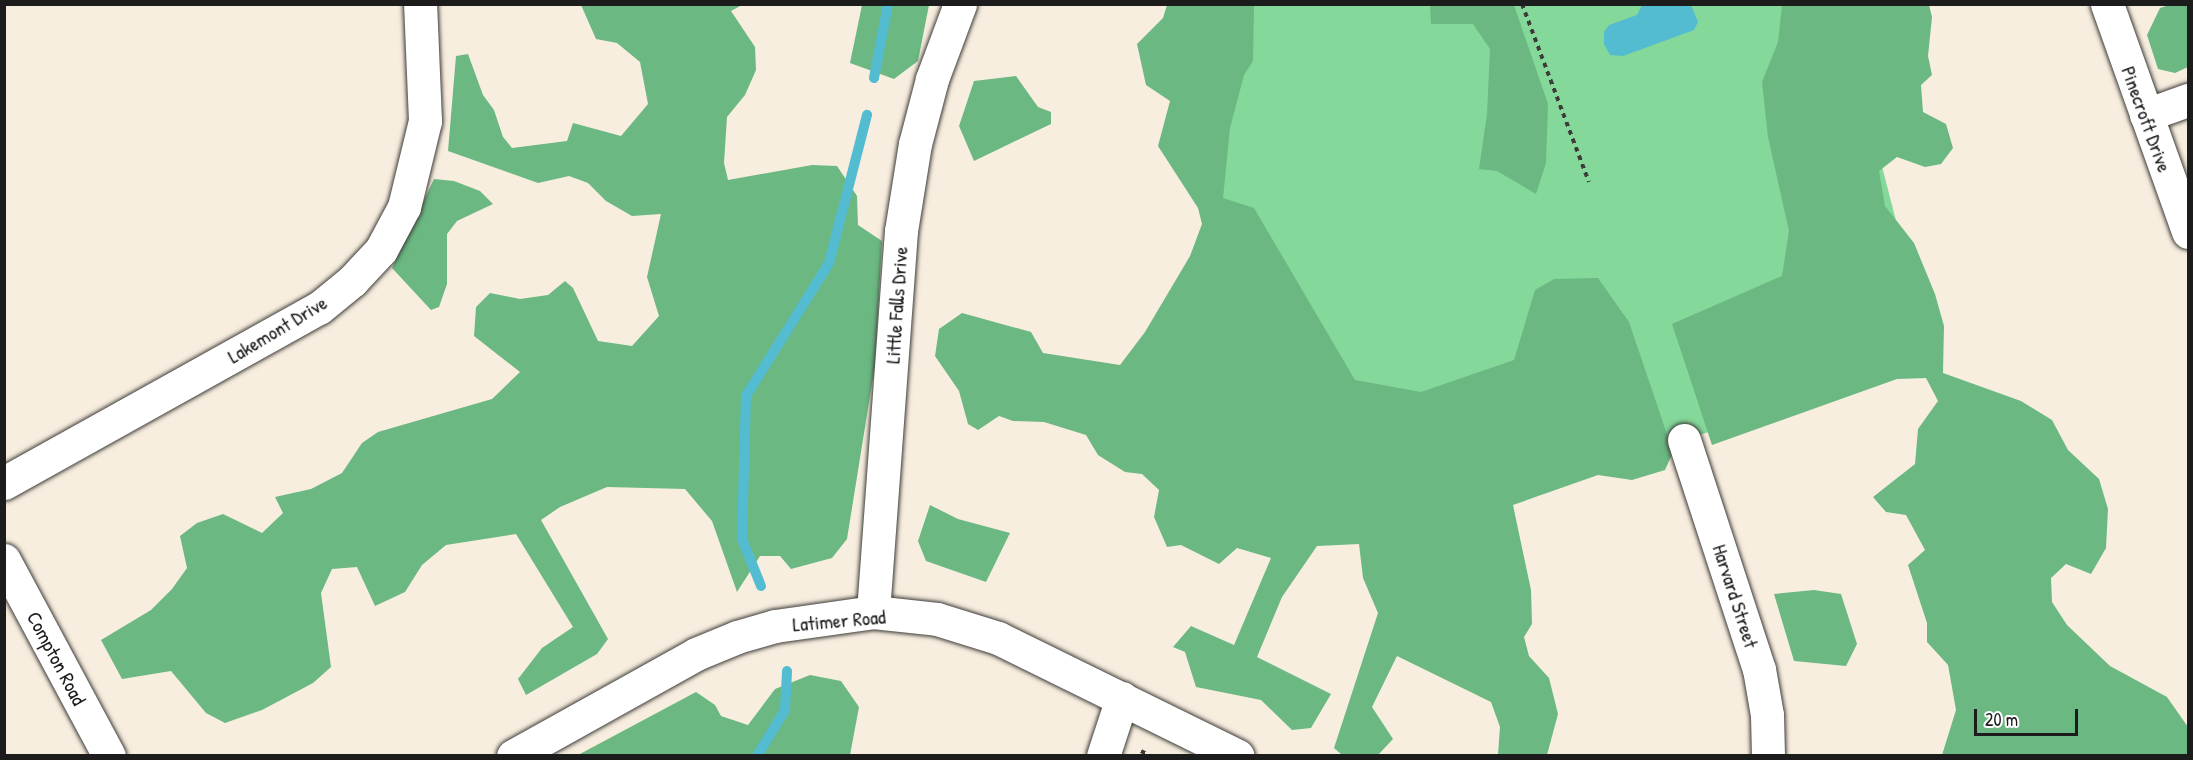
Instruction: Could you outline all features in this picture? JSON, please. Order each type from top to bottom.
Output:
[{"type":"street","name":"Lakemont Drive","points":[[4,483],[319,308],[352,281],[381,250],[404,207],[424,121],[420,4]]},
{"type":"street","name":"Little Falls Drive","points":[[873,612],[901,231],[915,144],[932,79],[960,4]]},
{"type":"street","name":"Pinecroft Drive","points":[[2107,4],[2188,232]]},
{"type":"street","points":[[2146,115],[2188,100]]},
{"type":"street","name":"Harvard Street","points":[[1684,440],[1759,669],[1767,715],[1768,756]]},
{"type":"street","name":"Compton Road","points":[[4,560],[109,756]]},
{"type":"street","name":"Latimer Road","points":[[513,756],[696,654],[737,637],[775,626],[873,612],[937,620],[998,638],[1238,756]]},
{"type":"street","points":[[1102,756],[1122,699]]},
{"type":"path","points":[[1522,4],[1589,182]]},
{"type":"path","points":[[1138,749],[1150,756]]},
{"type":"green space","points":[[581,5],[742,5],[731,11],[755,47],[756,70],[745,95],[727,117],[724,163],[728,180],[812,165],[837,166],[857,196],[858,225],[882,241],[875,365],[847,539],[832,558],[791,569],[780,556],[760,556],[737,592],[712,521],[685,489],[607,487],[560,507],[541,520],[608,639],[597,654],[526,695],[518,679],[542,648],[573,627],[516,534],[446,545],[422,565],[405,592],[375,606],[357,567],[332,569],[321,593],[331,667],[313,683],[262,710],[225,723],[206,713],[171,671],[122,679],[101,640],[151,610],[172,589],[187,568],[180,536],[197,523],[223,514],[262,533],[283,513],[275,497],[311,489],[342,473],[362,443],[378,432],[492,399],[520,372],[474,336],[476,307],[490,293],[520,299],[548,295],[565,281],[573,288],[598,341],[632,346],[659,316],[647,277],[661,214],[632,216],[606,201],[588,183],[569,176],[538,183],[448,151],[456,56],[468,54],[483,95],[494,110],[503,137],[512,148],[567,141],[573,123],[621,136],[648,104],[640,62],[617,43],[596,39]]},
{"type":"green space","points":[[862,5],[929,5],[918,61],[894,79],[850,63]]},
{"type":"green space","points":[[1167,5],[1254,5],[1253,61],[1244,75],[1230,128],[1223,198],[1254,208],[1355,380],[1421,392],[1514,360],[1535,290],[1554,279],[1598,278],[1629,322],[1673,452],[1665,470],[1632,480],[1598,475],[1513,505],[1531,590],[1532,624],[1524,637],[1529,656],[1549,678],[1558,714],[1547,755],[1498,755],[1500,727],[1491,702],[1397,656],[1372,707],[1393,739],[1378,755],[1342,755],[1334,748],[1378,613],[1363,578],[1359,544],[1317,546],[1282,597],[1257,657],[1331,694],[1311,728],[1292,730],[1261,700],[1196,687],[1185,652],[1173,647],[1191,626],[1234,645],[1271,558],[1237,548],[1219,564],[1181,545],[1167,547],[1154,517],[1159,490],[1142,474],[1125,472],[1098,455],[1086,435],[1044,422],[1013,421],[999,416],[978,430],[968,424],[959,391],[935,356],[939,329],[962,313],[1031,332],[1043,353],[1120,365],[1145,332],[1190,256],[1202,224],[1198,208],[1158,146],[1170,101],[1146,85],[1137,44],[1163,18]]},
{"type":"green space","points":[[1241,5],[1840,5],[1932,359],[1684,440],[1217,431],[1211,76]]},
{"type":"green space","points":[[1430,5],[1514,5],[1548,104],[1546,163],[1536,194],[1497,171],[1479,169],[1487,114],[1490,49],[1473,24],[1431,24]]},
{"type":"green space","points":[[1782,5],[1929,5],[1932,17],[1928,56],[1932,75],[1921,85],[1923,112],[1946,124],[1953,148],[1941,164],[1925,167],[1897,157],[1879,171],[1885,206],[1914,243],[1935,294],[1944,326],[1943,373],[2021,401],[2052,420],[2068,450],[2099,479],[2108,509],[2106,548],[2091,574],[2066,564],[2051,578],[2052,602],[2067,625],[2110,666],[2167,697],[2188,727],[2188,755],[1942,755],[1956,710],[1948,665],[1927,642],[1927,623],[1908,565],[1925,550],[1906,515],[1886,512],[1873,497],[1915,464],[1918,429],[1938,401],[1926,378],[1897,379],[1712,445],[1672,324],[1782,276],[1789,231],[1768,137],[1762,82],[1778,42]]},
{"type":"green space","points":[[2169,5],[2188,5],[2188,67],[2175,73],[2158,69],[2147,35],[2160,8]]},
{"type":"green space","points":[[1016,76],[1038,107],[1051,112],[1051,124],[974,161],[959,126],[974,81]]},
{"type":"green space","points":[[434,179],[454,181],[480,191],[493,204],[457,221],[447,234],[447,284],[439,307],[431,310],[392,268]]},
{"type":"green space","points":[[930,505],[958,519],[1010,533],[986,582],[926,561],[918,541]]},
{"type":"green space","points":[[1814,590],[1841,594],[1857,644],[1846,666],[1794,661],[1774,594]]},
{"type":"green space","points":[[810,675],[841,681],[859,707],[850,755],[578,755],[696,692],[715,705],[721,716],[748,725],[775,689]]},
{"type":"water","points":[[1642,5],[1691,5],[1698,22],[1694,30],[1623,56],[1610,55],[1604,44],[1604,32],[1609,25],[1637,15]]},
{"type":"waterway","points":[[874,78],[888,4]]},
{"type":"waterway","points":[[761,586],[742,539],[746,396],[829,263],[867,115]]},
{"type":"waterway","points":[[757,756],[785,710],[787,671]]}]
